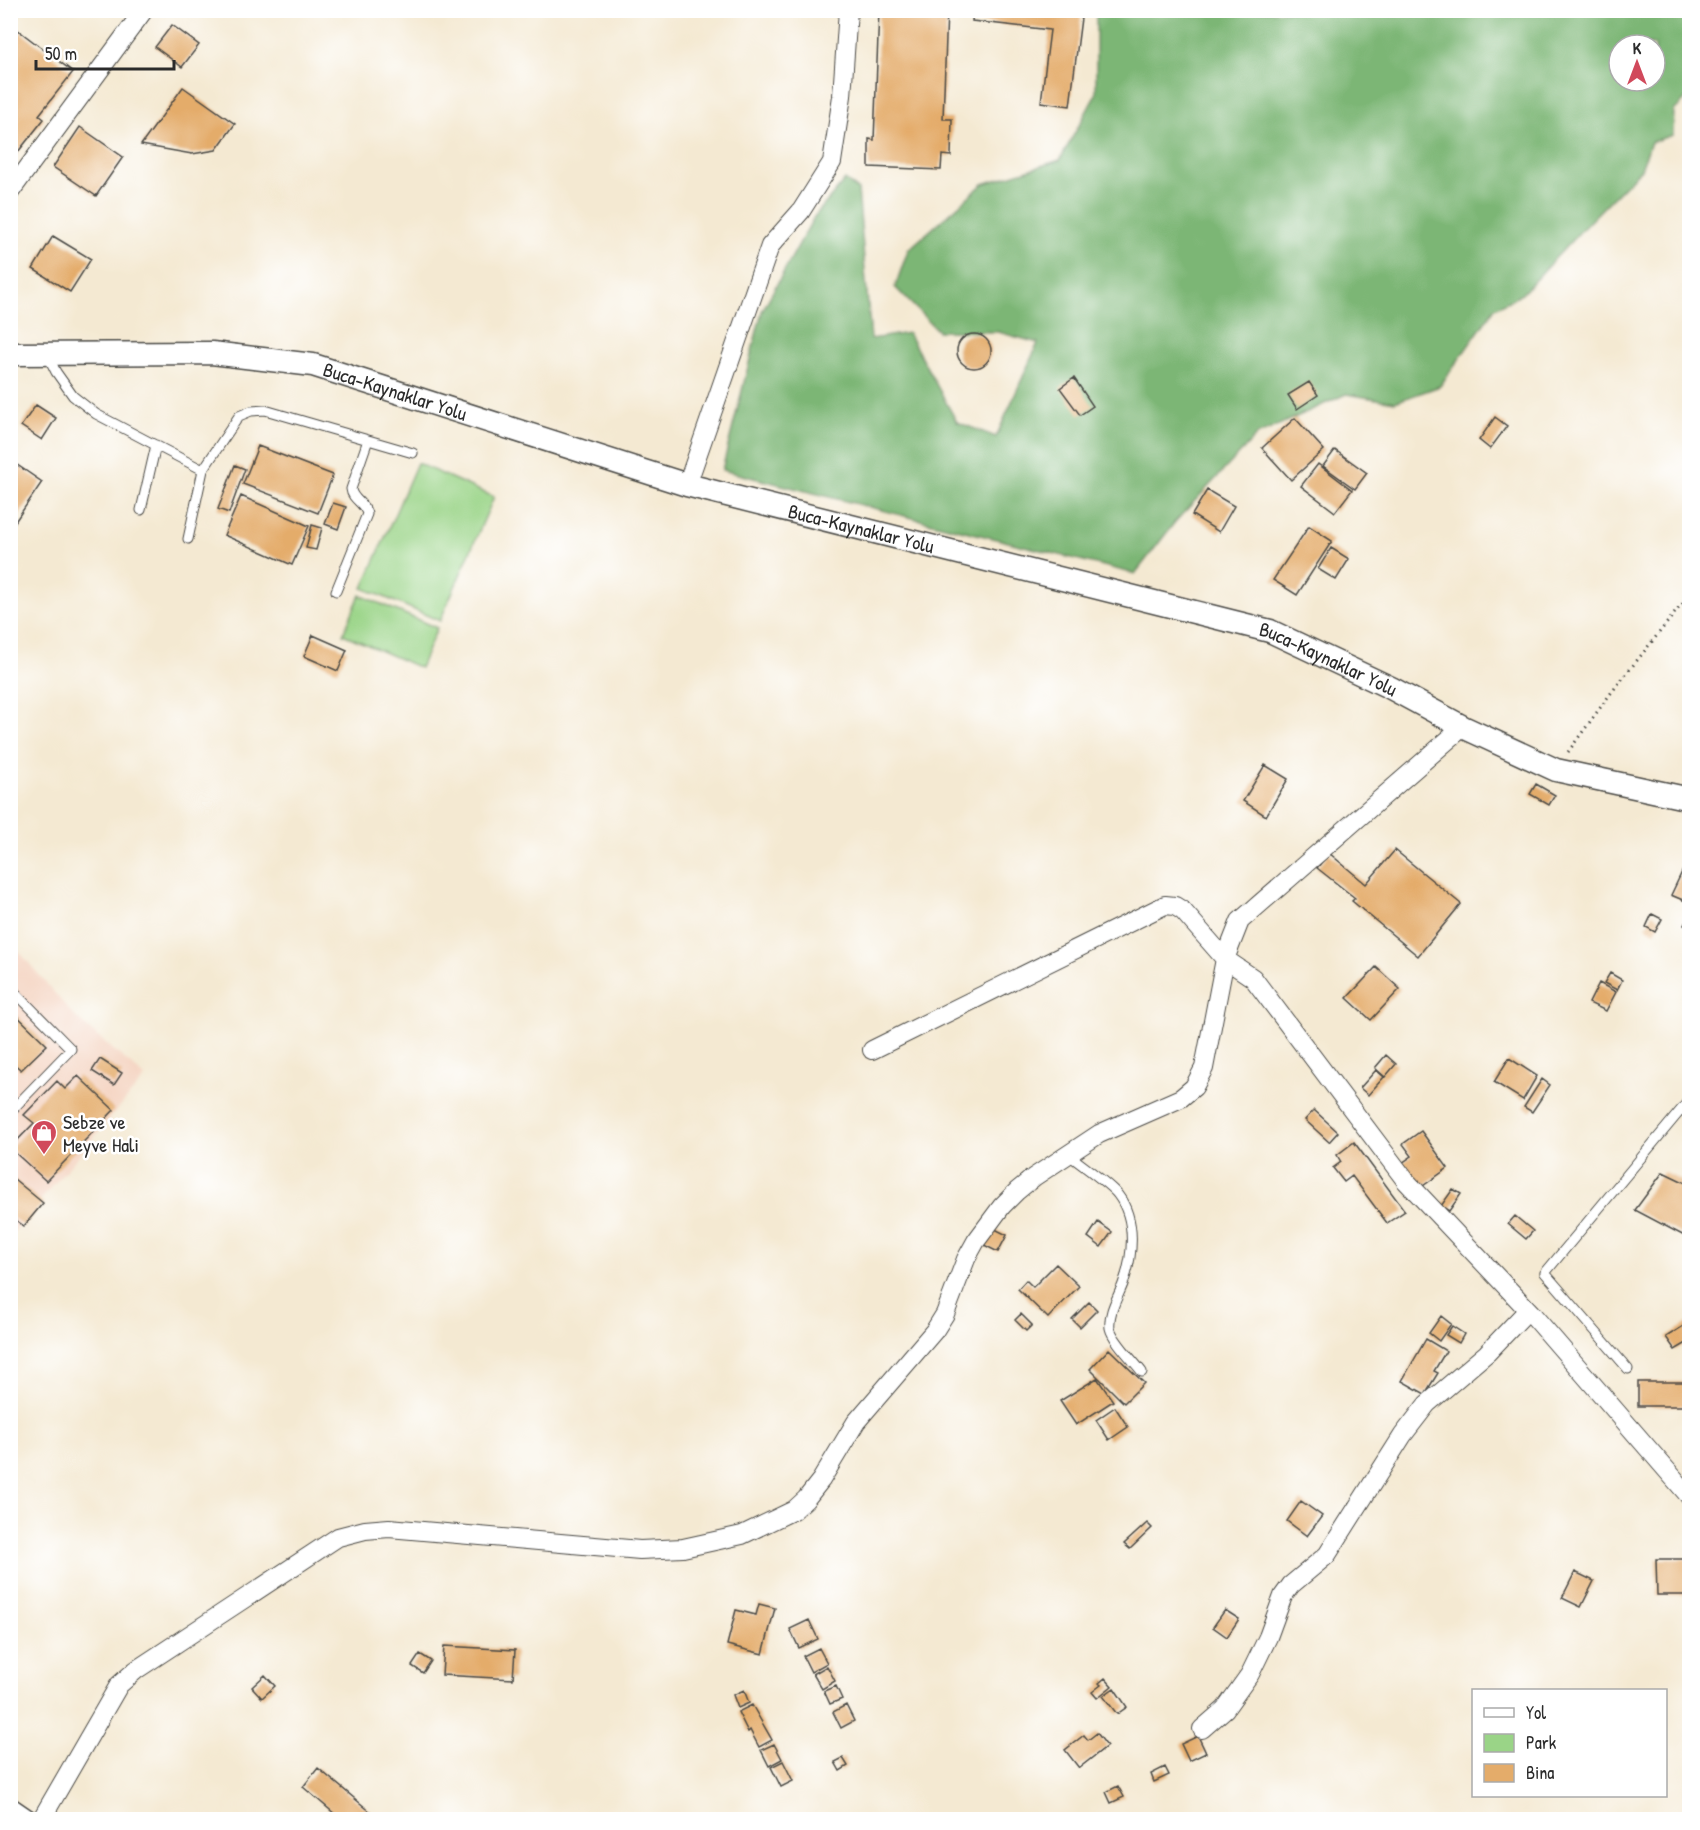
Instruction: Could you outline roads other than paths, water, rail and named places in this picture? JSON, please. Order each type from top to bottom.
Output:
[{"type":"street","points":[[10,192],[144,10]]},
{"type":"street","points":[[687,485],[771,246],[801,211],[832,162],[842,96],[848,10]]},
{"type":"street","name":"Buca-Kaynaklar Yolu","points":[[13,358],[47,353],[212,353],[313,365],[687,485],[1270,631],[1391,688],[1463,727],[1556,770],[1689,799]]},
{"type":"street","points":[[41,1820],[119,1685],[136,1670],[338,1537],[365,1530],[389,1528],[661,1550],[713,1543],[742,1535],[794,1510],[806,1499],[821,1479],[856,1422],[935,1330],[949,1305],[966,1259],[988,1223],[1017,1191],[1099,1134],[1181,1098],[1194,1087],[1204,1068],[1225,958],[1240,921],[1463,727]]},
{"type":"street","points":[[872,1050],[1165,905],[1175,906],[1183,911],[1225,958],[1253,978],[1406,1181],[1528,1310],[1689,1497]]},
{"type":"street","points":[[1202,1729],[1225,1709],[1250,1674],[1260,1656],[1274,1617],[1287,1591],[1327,1555],[1403,1435],[1427,1404],[1487,1353],[1528,1310]]},
{"type":"street","points":[[10,1809],[26,1820]]},
{"type":"lane","points":[[47,353],[56,372],[73,396],[96,414],[203,470]]},
{"type":"lane","points":[[188,539],[203,470],[239,416],[251,411],[265,410],[413,453]]},
{"type":"lane","points":[[336,591],[367,514],[365,508],[353,496],[351,489],[368,440]]},
{"type":"lane","points":[[141,510],[156,446]]},
{"type":"lane","points":[[10,987],[71,1049],[10,1112]]},
{"type":"lane","points":[[1628,1369],[1545,1273],[1689,1099]]},
{"type":"lane","points":[[1068,1154],[1118,1194],[1128,1216],[1132,1242],[1131,1256],[1112,1311],[1110,1327],[1114,1337],[1142,1372]]},
{"type":"place","name":"Sebze ve Meyve Hali","points":[[44,1156]]}]
